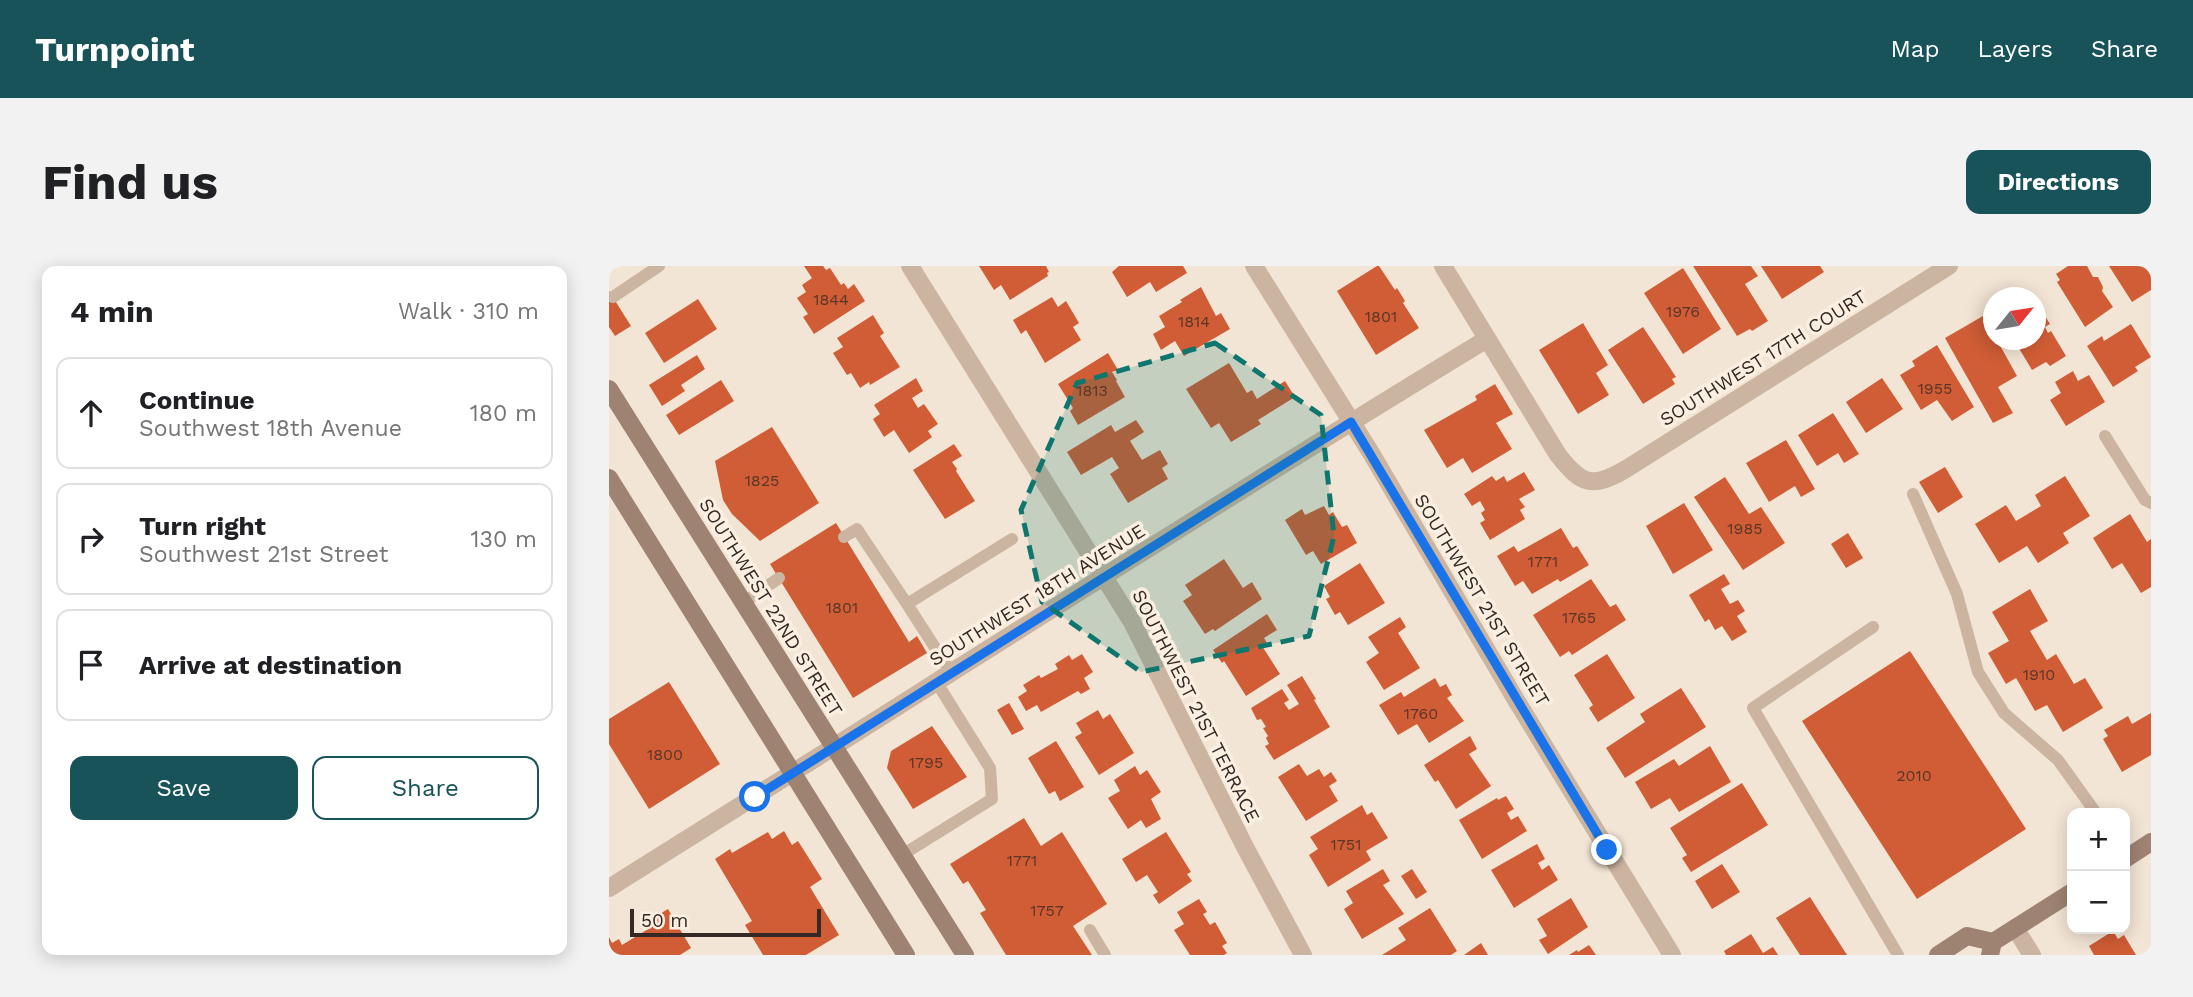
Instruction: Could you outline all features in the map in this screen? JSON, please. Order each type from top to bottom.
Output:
[{"type":"main road","name":"SOUTHWEST 22ND STREET","points":[[609,389],[965,955]]},
{"type":"main road","points":[[609,478],[906,955]]},
{"type":"main road","points":[[2130,856],[2151,842]]},
{"type":"main road","points":[[1938,955],[1967,936],[1991,948],[2015,928],[2067,895]]},
{"type":"street","name":"SOUTHWEST 21ST TERRACE","points":[[911,266],[1132,622],[1239,835],[1303,955]]},
{"type":"street","name":"SOUTHWEST 21ST STREET","points":[[1254,266],[1672,955]]},
{"type":"street","points":[[1443,266],[1487,339]]},
{"type":"street","name":"SOUTHWEST 17TH COURT","points":[[1487,339],[1558,455],[1569,469],[1580,477],[1599,482],[1626,469],[1949,266]]},
{"type":"street","name":"SOUTHWEST 18TH AVENUE","points":[[609,888],[1487,339]]},
{"type":"street","points":[[2015,928],[2032,955]]},
{"type":"lane","points":[[613,297],[659,266]]},
{"type":"lane","points":[[2105,436],[2145,500],[2151,503]]},
{"type":"lane","points":[[1913,494],[1957,594],[1978,672],[2004,713],[2058,760],[2092,808]]},
{"type":"lane","points":[[844,537],[857,529],[907,604],[990,768],[992,799],[902,855]]},
{"type":"lane","points":[[907,604],[1012,539]]},
{"type":"lane","points":[[743,603],[779,578]]},
{"type":"lane","points":[[1873,627],[1753,708],[1898,955]]},
{"type":"lane","points":[[1090,930],[1105,955]]},
{"type":"highlighted area","points":[[1215,343],[1321,415],[1334,536],[1309,636],[1141,672],[1042,602],[1021,510],[1077,383]]},
{"type":"building","points":[[804,266],[823,266],[826,270],[830,268],[841,285],[844,283],[848,289],[854,284],[865,301],[814,334],[803,317],[808,314],[797,298],[806,292],[802,285],[812,278]]},
{"type":"building","points":[[979,266],[1046,266],[1049,272],[1048,276],[1010,300],[1001,285],[994,290]]},
{"type":"building","points":[[1119,266],[1183,266],[1187,273],[1156,292],[1150,282],[1127,297],[1112,272]]},
{"type":"building","points":[[1377,266],[1395,290],[1397,288],[1419,328],[1376,355],[1337,291]]},
{"type":"building","points":[[1693,266],[1751,266],[1758,276],[1745,284],[1768,321],[1737,336]]},
{"type":"building","points":[[1761,266],[1820,266],[1824,272],[1782,299]]},
{"type":"building","points":[[2068,266],[2087,266],[2093,277],[2098,277],[2102,291],[2113,307],[2085,327],[2057,282],[2060,280],[2056,274]]},
{"type":"building","points":[[2109,266],[2148,266],[2151,271],[2151,290],[2132,302]]},
{"type":"building","points":[[1683,268],[1721,329],[1683,354],[1644,293]]},
{"type":"building","points":[[1201,287],[1216,316],[1221,313],[1230,329],[1184,356],[1175,341],[1161,350],[1153,334],[1165,327],[1159,316]]},
{"type":"building","points":[[609,291],[631,326],[615,336],[609,327]]},
{"type":"building","points":[[1052,297],[1058,307],[1066,301],[1079,323],[1073,327],[1081,340],[1045,363],[1026,330],[1021,334],[1013,320]]},
{"type":"building","points":[[698,299],[717,329],[664,363],[645,333]]},
{"type":"building","points":[[873,315],[884,333],[880,336],[900,367],[860,388],[851,373],[847,375],[833,353],[843,347],[837,338]]},
{"type":"building","points":[[1983,316],[1983,350],[2003,350],[2017,376],[1998,387],[2013,413],[1993,423],[1945,338]]},
{"type":"building","points":[[1583,323],[1608,365],[1596,373],[1609,395],[1578,414],[1539,350]]},
{"type":"building","points":[[2131,324],[2151,357],[2135,367],[2138,371],[2113,387],[2087,346],[2102,336],[2104,341]]},
{"type":"building","points":[[1643,327],[1676,377],[1672,379],[1675,384],[1643,404],[1608,350]]},
{"type":"building","points":[[2046,329],[2048,333],[2051,331],[2066,356],[2050,366],[2046,362],[2032,370],[2020,350],[2046,350]]},
{"type":"building","points":[[1937,345],[1974,407],[1952,421],[1937,400],[1921,410],[1900,375],[1915,366],[1912,361]]},
{"type":"building","points":[[1108,353],[1118,370],[1112,372],[1125,397],[1078,425],[1070,411],[1073,408],[1058,384]]},
{"type":"building","points":[[697,355],[705,369],[681,385],[685,391],[662,406],[649,385]]},
{"type":"building","points":[[1229,363],[1247,393],[1252,390],[1257,399],[1285,381],[1295,397],[1258,420],[1261,424],[1231,442],[1219,423],[1211,428],[1186,389]]},
{"type":"building","points":[[2073,371],[2078,381],[2089,375],[2105,402],[2066,426],[2050,400],[2061,393],[2055,382]]},
{"type":"building","points":[[916,378],[923,391],[912,398],[918,408],[924,404],[938,424],[928,431],[932,437],[909,453],[894,430],[884,437],[873,419],[880,414],[874,405]]},
{"type":"building","points":[[1882,378],[1903,409],[1866,433],[1846,402]]},
{"type":"building","points":[[721,380],[734,401],[679,435],[666,415]]},
{"type":"building","points":[[1495,384],[1513,414],[1496,423],[1512,449],[1472,473],[1463,458],[1447,468],[1424,430],[1477,400],[1475,396]]},
{"type":"building","points":[[1833,413],[1859,454],[1844,463],[1838,453],[1817,466],[1798,435]]},
{"type":"building","points":[[1136,420],[1144,432],[1130,441],[1142,460],[1160,450],[1168,464],[1162,468],[1168,479],[1128,503],[1110,474],[1119,468],[1112,457],[1081,475],[1067,452],[1111,425],[1115,432]]},
{"type":"building","points":[[772,427],[819,503],[760,541],[732,514],[723,500],[715,461]]},
{"type":"building","points":[[1786,440],[1815,489],[1801,497],[1795,486],[1769,502],[1746,463]]},
{"type":"building","points":[[954,444],[962,456],[952,462],[975,501],[945,519],[913,470]]},
{"type":"building","points":[[1945,467],[1963,497],[1938,513],[1919,482]]},
{"type":"building","points":[[1524,472],[1535,490],[1519,499],[1525,507],[1520,510],[1525,519],[1490,540],[1480,523],[1485,520],[1481,513],[1485,510],[1480,501],[1472,506],[1464,494],[1492,476],[1496,481],[1504,476],[1507,482]]},
{"type":"building","points":[[2065,476],[2090,516],[2063,533],[2069,543],[2038,563],[2027,546],[1999,563],[1975,524],[2006,505],[2016,521],[2041,506],[2035,495]]},
{"type":"building","points":[[1725,477],[1749,514],[1761,507],[1785,543],[1743,570],[1694,497]]},
{"type":"building","points":[[1684,503],[1713,550],[1673,574],[1646,526]]},
{"type":"building","points":[[1324,506],[1329,515],[1333,512],[1342,527],[1347,525],[1357,543],[1321,564],[1313,551],[1306,555],[1285,520],[1302,509],[1305,515]]},
{"type":"building","points":[[2130,514],[2147,542],[2151,539],[2151,587],[2141,593],[2122,563],[2112,569],[2093,538]]},
{"type":"building","points":[[836,523],[909,642],[917,636],[927,653],[853,698],[770,564]]},
{"type":"building","points":[[1561,528],[1573,548],[1577,546],[1589,565],[1532,594],[1523,581],[1515,586],[1497,556],[1514,546],[1518,552]]},
{"type":"building","points":[[1848,533],[1863,558],[1846,568],[1831,544]]},
{"type":"building","points":[[1224,559],[1243,588],[1252,582],[1262,599],[1215,631],[1213,629],[1205,634],[1183,601],[1192,595],[1185,585]]},
{"type":"building","points":[[1360,563],[1385,603],[1348,625],[1340,612],[1335,615],[1326,599],[1330,597],[1324,586]]},
{"type":"building","points":[[1724,574],[1730,584],[1721,589],[1730,604],[1738,600],[1745,611],[1737,616],[1747,632],[1732,641],[1722,626],[1715,630],[1709,619],[1705,622],[1689,595]]},
{"type":"building","points":[[1591,579],[1610,607],[1616,604],[1626,620],[1572,655],[1569,651],[1560,657],[1533,615]]},
{"type":"building","points":[[2030,589],[2048,621],[2030,631],[2047,660],[2056,654],[2074,684],[2085,678],[2103,708],[2063,732],[2047,705],[2035,711],[2016,678],[2006,684],[1988,653],[2009,641],[1992,612]]},
{"type":"building","points":[[1267,614],[1277,630],[1264,638],[1267,643],[1262,646],[1280,674],[1246,696],[1224,661],[1222,663],[1213,650]]},
{"type":"building","points":[[1400,617],[1406,627],[1398,633],[1420,668],[1384,690],[1366,662],[1379,653],[1368,637]]},
{"type":"building","points":[[1910,651],[2026,829],[1917,899],[1802,721]]},
{"type":"building","points":[[1082,654],[1093,672],[1084,678],[1090,689],[1081,694],[1078,691],[1041,712],[1037,705],[1026,711],[1018,697],[1027,691],[1023,685],[1039,675],[1041,678],[1058,669],[1055,664],[1069,655],[1072,660]]},
{"type":"building","points":[[1607,654],[1635,698],[1598,722],[1589,708],[1593,705],[1574,675]]},
{"type":"building","points":[[1302,676],[1330,727],[1274,760],[1265,746],[1269,744],[1263,728],[1266,727],[1261,719],[1257,720],[1251,708],[1282,689],[1289,700],[1284,703],[1289,710],[1299,704],[1287,685]]},
{"type":"building","points":[[1435,678],[1440,687],[1446,684],[1452,695],[1447,698],[1464,721],[1429,743],[1417,724],[1398,735],[1379,705],[1401,692],[1404,697]]},
{"type":"building","points":[[669,682],[720,764],[649,809],[609,744],[609,719]]},
{"type":"building","points":[[1681,688],[1706,727],[1625,778],[1606,748],[1645,722],[1640,714]]},
{"type":"building","points":[[1009,703],[1024,729],[1012,735],[997,710]]},
{"type":"building","points":[[1098,710],[1103,719],[1110,714],[1134,753],[1099,775],[1075,737],[1082,733],[1076,723]]},
{"type":"building","points":[[2151,713],[2151,755],[2122,772],[2103,739],[2108,736],[2104,730],[2128,716],[2132,724]]},
{"type":"building","points":[[932,726],[967,777],[913,809],[887,768],[891,751]]},
{"type":"building","points":[[1470,736],[1477,749],[1469,754],[1491,786],[1456,809],[1438,780],[1435,782],[1424,765]]},
{"type":"building","points":[[1056,741],[1084,787],[1060,801],[1055,791],[1049,794],[1028,758]]},
{"type":"building","points":[[1710,746],[1731,782],[1679,812],[1670,798],[1651,809],[1635,782],[1674,759],[1679,766]]},
{"type":"building","points":[[1299,764],[1307,776],[1319,769],[1324,777],[1331,772],[1337,781],[1329,786],[1338,801],[1306,821],[1278,777]]},
{"type":"building","points":[[1135,766],[1140,775],[1147,770],[1161,792],[1151,799],[1161,819],[1146,828],[1141,820],[1128,829],[1108,798],[1120,791],[1114,780]]},
{"type":"building","points":[[1742,783],[1768,825],[1691,872],[1682,858],[1687,855],[1670,828]]},
{"type":"building","points":[[1506,796],[1514,809],[1507,813],[1511,820],[1518,816],[1527,831],[1482,859],[1459,820],[1497,798],[1498,800]]},
{"type":"building","points":[[1362,805],[1367,815],[1372,812],[1388,838],[1366,851],[1371,860],[1328,887],[1309,855],[1318,849],[1310,837]]},
{"type":"building","points":[[1024,818],[1041,846],[1062,832],[1107,904],[1073,926],[1092,955],[1006,955],[980,913],[986,910],[968,881],[963,884],[950,864]]},
{"type":"building","points":[[784,831],[792,845],[798,841],[822,879],[810,887],[839,935],[806,955],[763,955],[745,925],[752,921],[715,859],[730,849],[732,853],[768,832],[772,839]]},
{"type":"building","points":[[1166,832],[1191,872],[1187,874],[1192,881],[1159,904],[1153,895],[1158,892],[1147,875],[1136,882],[1122,859]]},
{"type":"building","points":[[1537,844],[1545,859],[1538,863],[1542,870],[1549,865],[1558,880],[1514,908],[1491,870]]},
{"type":"building","points":[[1722,864],[1740,892],[1712,909],[1695,881]]},
{"type":"building","points":[[1383,869],[1390,881],[1383,885],[1404,914],[1362,939],[1344,909],[1353,903],[1346,891]]},
{"type":"building","points":[[1412,869],[1427,892],[1416,899],[1401,876]]},
{"type":"building","points":[[1810,897],[1847,955],[1800,955],[1776,918]]},
{"type":"building","points":[[1571,898],[1588,927],[1548,954],[1539,940],[1547,936],[1537,919]]},
{"type":"building","points":[[1199,899],[1207,912],[1203,914],[1210,925],[1215,922],[1227,943],[1222,946],[1227,953],[1224,955],[1190,955],[1174,930],[1184,924],[1177,912]]},
{"type":"building","points":[[1430,908],[1457,951],[1451,955],[1382,955],[1406,940],[1398,928]]},
{"type":"building","points":[[668,909],[691,948],[680,955],[609,955],[609,937],[612,943],[619,939],[622,945],[650,928],[646,922]]},
{"type":"building","points":[[1751,934],[1763,953],[1773,947],[1778,955],[1726,955],[1724,951]]},
{"type":"building","points":[[2108,934],[2115,934],[2118,939],[2124,935],[2136,955],[2094,955],[2089,946]]},
{"type":"building","points":[[1481,943],[1488,955],[1464,955]]},
{"type":"building","points":[[1589,945],[1596,955],[1569,955],[1577,950],[1578,952]]},
{"type":"route","points":[[755,797],[1351,422],[1607,850]]}]
